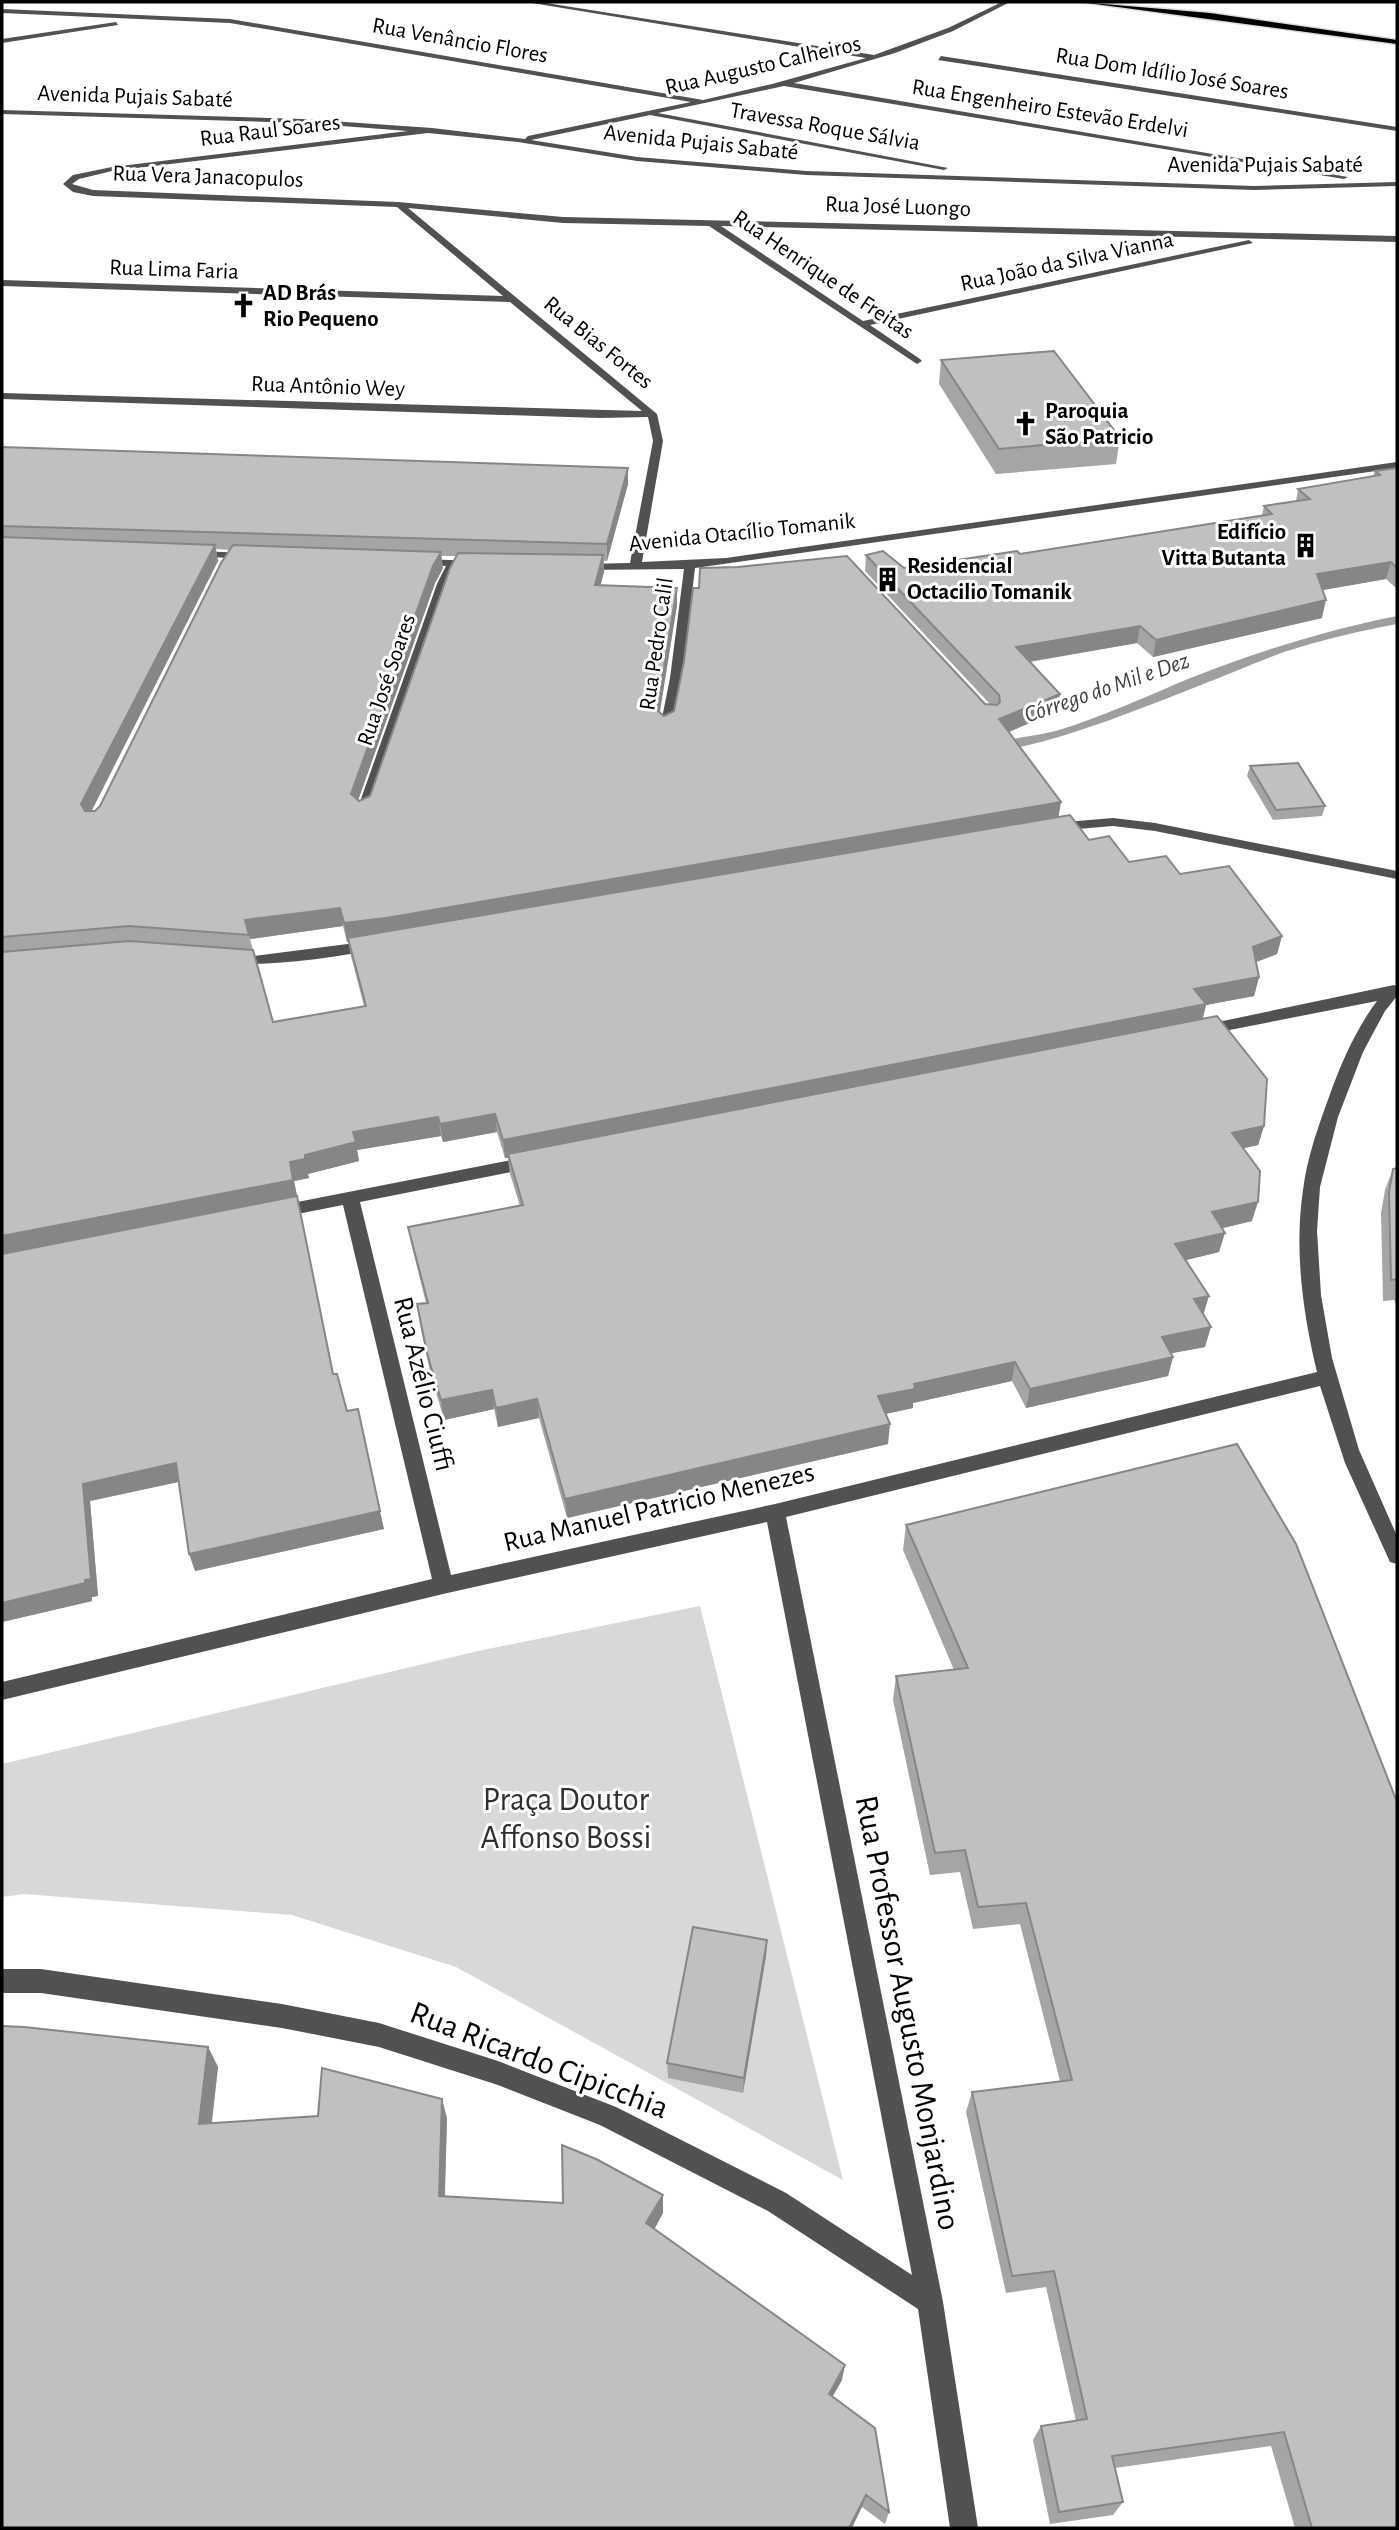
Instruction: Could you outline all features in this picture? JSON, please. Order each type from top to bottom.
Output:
[{"type":"main road","points":[[1083,2],[1210,15],[1397,42]]},
{"type":"street","points":[[529,2],[879,58]]},
{"type":"street","name":"Rua Augusto Calheiros","points":[[518,140],[785,84],[879,58],[953,28],[1007,2]]},
{"type":"street","name":"Rua Venâncio Flores","points":[[2,11],[162,17],[264,26],[702,102]]},
{"type":"street","points":[[2,41],[162,17]]},
{"type":"street","name":"Rua Dom Idílio José Soares","points":[[941,58],[1397,130]]},
{"type":"street","name":"Rua Engenheiro Estevão Erdelvi","points":[[785,84],[1395,184]]},
{"type":"street","name":"Avenida Pujais Sabaté","points":[[2,112],[302,121],[432,131],[518,140],[637,159],[737,169],[1254,188],[1395,184]]},
{"type":"street","name":"Travessa Roque Sálvia","points":[[644,114],[1000,178]]},
{"type":"street","name":"Rua Raul Soares","points":[[112,169],[432,131]]},
{"type":"street","name":"Rua Vera Janacopulos","points":[[112,169],[76,177],[67,184],[76,190],[93,193],[398,205]]},
{"type":"street","name":"Rua José Luongo","points":[[398,205],[564,220],[1397,239]]},
{"type":"street","name":"Rua Bias Fortes","points":[[398,205],[652,414],[657,442],[635,567]]},
{"type":"street","name":"Rua Henrique de Freitas","points":[[708,222],[917,361]]},
{"type":"street","name":"Rua João da Silva Vianna","points":[[862,324],[1280,236]]},
{"type":"street","name":"Rua Lima Faria","points":[[2,283],[513,299]]},
{"type":"street","name":"Rua Antônio Wey","points":[[2,396],[585,415],[652,414]]},
{"type":"street","name":"Avenida Otacílio Tomanik","points":[[572,567],[690,565],[1397,465]]},
{"type":"street","points":[[832,547],[841,557]]},
{"type":"street","points":[[177,554],[227,561],[258,556]]},
{"type":"street","points":[[404,561],[494,564]]},
{"type":"street","name":"Rua José Soares","points":[[363,813],[443,584],[454,563]]},
{"type":"street","name":"Rua Pedro Calil","points":[[666,728],[676,678],[690,565]]},
{"type":"street","points":[[1044,829],[1113,822],[1155,827],[1397,875]]},
{"type":"street","points":[[214,958],[254,961],[389,944]]},
{"type":"street","points":[[1192,1032],[1394,990]]},
{"type":"street","points":[[1394,990],[1350,1058],[1330,1116],[1310,1198],[1315,1326],[1327,1377],[1350,1451],[1397,1556]]},
{"type":"street","points":[[256,1216],[550,1158]]},
{"type":"street","name":"Rua Azélio Ciuffi","points":[[350,1197],[443,1585]]},
{"type":"street","name":"Rua Manuel Patricio Menezes","points":[[2,1691],[443,1585],[775,1512],[1327,1377]]},
{"type":"street","name":"Rua Professor Augusto Monjardino","points":[[775,1512],[930,2302],[964,2528]]},
{"type":"street","name":"Rua Ricardo Cipicchia","points":[[2,1980],[41,1981],[282,2016],[379,2035],[498,2073],[607,2116],[777,2202],[930,2302]]},
{"type":"green space","name":"Praça Doutor Affonso Bossi","points":[[700,1606],[843,2180],[456,1967],[292,1915],[24,1894],[2,1897],[2,1764],[478,1651]]},
{"type":"building","name":"Paroquia São Patricio","points":[[1054,351],[1120,438],[999,449],[941,360]]},
{"type":"building","points":[[2,447],[628,468],[607,544],[2,526]]},
{"type":"building","points":[[1397,468],[1397,568],[1391,562],[1317,574],[1326,600],[1156,640],[1140,626],[1016,647],[1060,694],[999,719],[1061,802],[386,918],[344,923],[340,908],[245,920],[249,935],[129,926],[2,937],[2,537],[215,545],[81,804],[85,811],[95,811],[100,806],[221,563],[233,545],[441,552],[433,566],[351,794],[359,801],[370,796],[450,568],[458,553],[603,555],[595,585],[677,588],[657,710],[664,716],[674,711],[684,661],[693,588],[699,588],[700,568],[847,556],[985,704],[997,705],[1000,702],[999,695],[866,555],[883,551],[904,568],[1017,551],[1020,554],[1272,514],[1264,506],[1310,499],[1298,489],[1380,475],[1375,471]]},
{"type":"building","points":[[1298,763],[1325,806],[1276,810],[1250,766]]},
{"type":"building","points":[[1070,815],[1089,840],[1109,836],[1129,862],[1166,856],[1180,874],[1229,866],[1282,936],[1253,947],[1259,977],[1194,989],[1206,1004],[503,1140],[495,1114],[440,1124],[438,1117],[353,1132],[356,1142],[305,1155],[305,1159],[290,1162],[293,1180],[2,1236],[2,952],[129,941],[253,950],[273,1022],[366,1006],[348,938]]},
{"type":"building","points":[[1217,1016],[1267,1079],[1264,1126],[1232,1133],[1260,1171],[1258,1202],[1212,1212],[1225,1233],[1175,1244],[1209,1296],[1194,1299],[1211,1327],[1162,1337],[1173,1357],[1030,1389],[1015,1362],[914,1384],[915,1389],[878,1396],[890,1424],[565,1499],[537,1399],[496,1408],[492,1390],[441,1400],[427,1353],[417,1304],[428,1303],[408,1227],[523,1205],[508,1154]]},
{"type":"building","points":[[1397,1168],[1397,1279],[1391,1280],[1389,1192],[1393,1169]]},
{"type":"building","points":[[297,1196],[333,1374],[337,1374],[347,1411],[358,1409],[380,1511],[189,1554],[176,1463],[83,1484],[91,1579],[85,1580],[85,1583],[2,1603],[2,1254]]},
{"type":"building","points":[[1237,1444],[1296,1544],[1397,1802],[1397,2528],[1312,2528],[1284,2432],[1112,2456],[1123,2502],[1059,2512],[1041,2426],[1087,2419],[1054,2271],[1012,2276],[972,2092],[1072,2080],[1026,1903],[978,1907],[965,1850],[935,1853],[896,1676],[968,1668],[906,1525]]},
{"type":"building","points":[[693,1927],[767,1940],[744,2078],[667,2063]]},
{"type":"building","points":[[2,2026],[208,2047],[199,2124],[318,2116],[322,2068],[442,2099],[439,2196],[563,2203],[562,2145],[596,2159],[663,2195],[646,2223],[845,2365],[829,2394],[875,2428],[889,2512],[866,2495],[849,2528],[2,2528]]},
{"type":"waterway","name":"Córrego do Mil e Dez","points":[[994,746],[1040,740],[1063,733],[1227,668],[1283,649],[1339,632],[1397,620]]},
{"type":"place","name":"AD Brás Rio Pequeno","points":[[243,306]]},
{"type":"place","name":"Paroquia São Patricio","points":[[1025,424]]},
{"type":"place","name":"Edifício Vitta Butanta","points":[[1306,545]]},
{"type":"place","name":"Residencial Octacilio Tomanik","points":[[887,579]]}]
